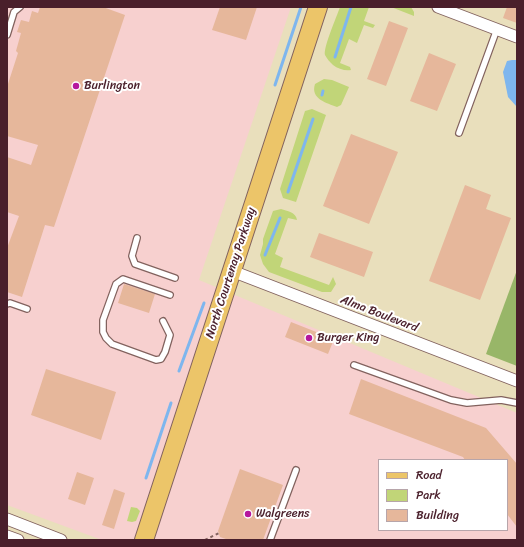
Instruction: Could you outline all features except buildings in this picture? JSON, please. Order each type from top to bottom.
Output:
[{"type":"main road","name":"North Courtenay Parkway","points":[[144,540],[318,7]]},
{"type":"street","points":[[438,7],[517,37]]},
{"type":"street","name":"Alma Boulevard","points":[[232,271],[517,381]]},
{"type":"street","points":[[7,519],[39,536],[61,540]]},
{"type":"street","points":[[7,536],[18,540]]},
{"type":"lane","points":[[7,35],[14,12],[20,7]]},
{"type":"lane","points":[[459,133],[497,29]]},
{"type":"lane","points":[[137,238],[132,256],[135,264],[175,278]]},
{"type":"lane","points":[[163,321],[170,335],[165,352],[161,359],[156,360],[112,344],[103,332],[103,320],[118,281],[123,279],[170,295]]},
{"type":"lane","points":[[7,304],[10,303],[27,309]]},
{"type":"lane","points":[[354,365],[451,400],[467,402],[501,400],[517,403]]},
{"type":"lane","points":[[270,540],[296,470]]},
{"type":"path","points":[[205,540],[219,533]]},
{"type":"shaded area","points":[[7,7],[291,7],[199,280],[517,413],[517,540],[102,540],[7,505]]},
{"type":"green space","points":[[340,7],[369,7],[364,21],[375,25],[373,28],[364,25],[357,43],[349,39],[340,63],[350,67],[351,70],[339,69],[333,65],[325,55],[328,39]]},
{"type":"green space","points":[[391,7],[411,7],[414,12],[414,16]]},
{"type":"green space","points":[[324,79],[332,80],[349,87],[341,105],[337,107],[320,100],[317,97],[314,89],[315,84]]},
{"type":"green space","points":[[312,109],[326,115],[296,202],[283,198],[280,189],[305,111]]},
{"type":"green space","points":[[281,209],[295,215],[297,220],[288,218],[275,254],[283,258],[280,267],[329,285],[333,277],[336,284],[331,292],[322,292],[269,272],[263,264],[260,255],[263,239],[273,211]]},
{"type":"green space","points":[[517,270],[517,366],[486,354]]},
{"type":"green space","points":[[131,507],[137,508],[140,511],[136,521],[132,522],[127,521]]},
{"type":"water","points":[[517,60],[517,107],[508,97],[503,72],[507,61]]},
{"type":"waterway","points":[[275,85],[301,7]]},
{"type":"waterway","points":[[335,57],[351,7]]},
{"type":"waterway","points":[[322,95],[323,91]]},
{"type":"waterway","points":[[288,192],[313,119]]},
{"type":"waterway","points":[[265,255],[280,218]]},
{"type":"waterway","points":[[179,371],[204,303]]},
{"type":"waterway","points":[[146,478],[171,403]]},
{"type":"place","name":"Burlington","points":[[76,86]]},
{"type":"place","name":"Burger King","points":[[309,338]]},
{"type":"place","name":"Walgreens","points":[[248,514]]}]
